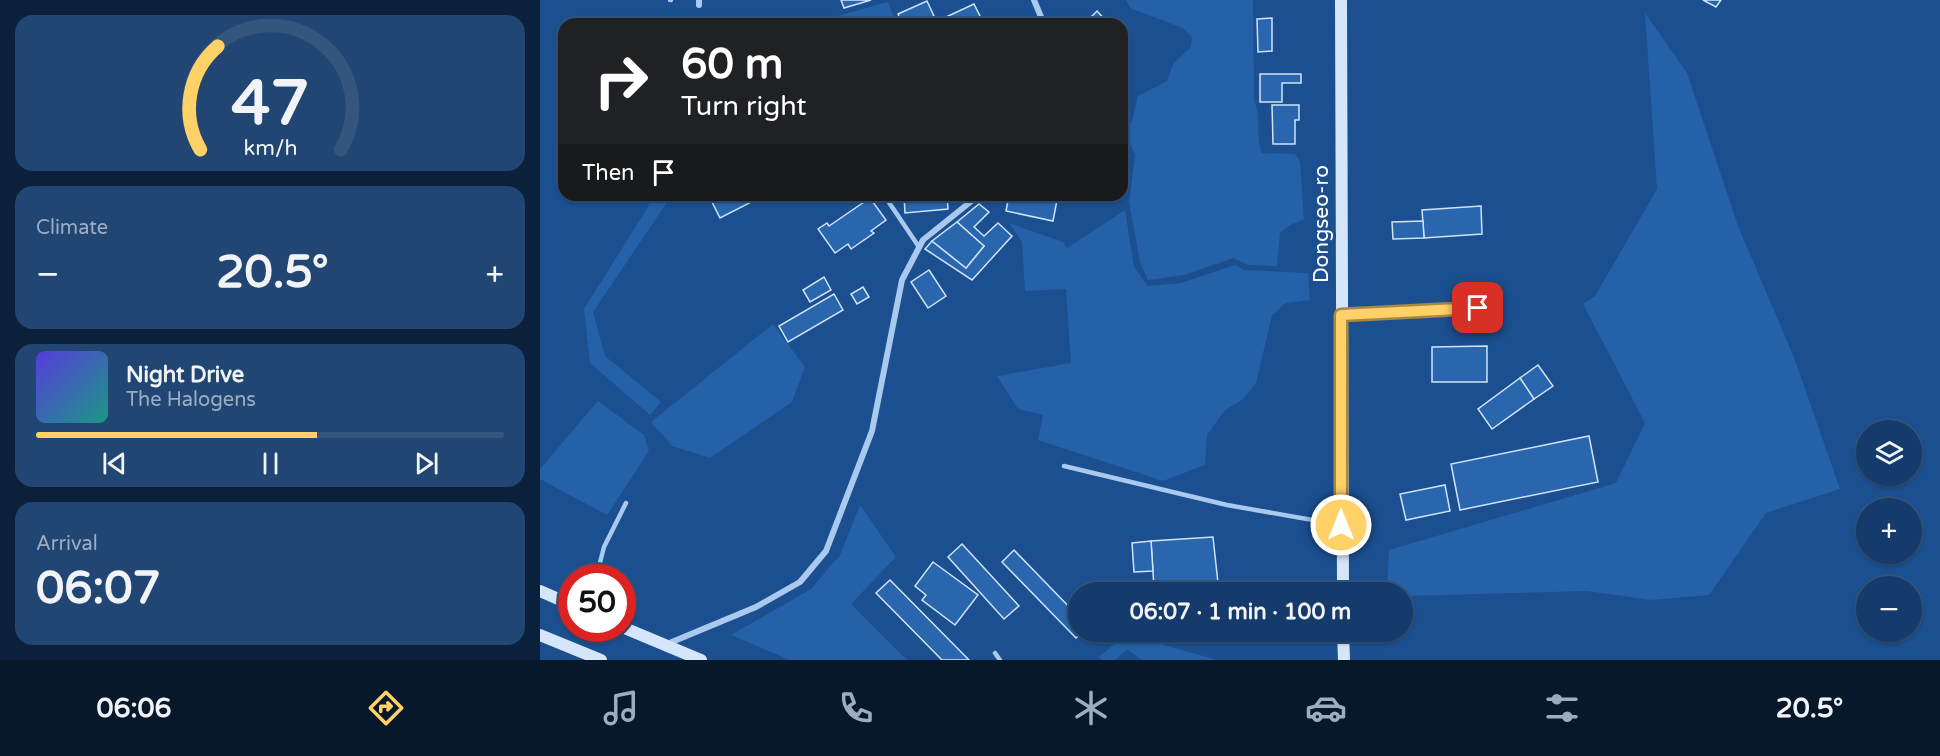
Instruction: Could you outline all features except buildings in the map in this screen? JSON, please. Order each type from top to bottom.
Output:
[{"type":"main road","name":"Dongseo-ro","points":[[1341,0],[1342,582]]},
{"type":"main road","points":[[540,591],[558,599]]},
{"type":"main road","points":[[636,633],[701,660]]},
{"type":"main road","points":[[540,635],[602,660]]},
{"type":"main road","points":[[1343,642],[1344,660]]},
{"type":"street","points":[[1034,0],[1042,18]]},
{"type":"street","points":[[666,645],[756,607],[800,582],[826,551],[872,431],[902,280],[922,240],[971,201]]},
{"type":"lane","points":[[888,201],[919,247]]},
{"type":"lane","points":[[1341,315],[1478,308]]},
{"type":"lane","points":[[1064,466],[1227,505],[1341,525]]},
{"type":"lane","points":[[600,564],[604,547],[626,502]]},
{"type":"lane","points":[[995,653],[1000,660]]},
{"type":"shaded area","points":[[1126,0],[1253,0],[1254,101],[1258,113],[1260,147],[1262,153],[1295,154],[1300,162],[1304,220],[1290,225],[1280,233],[1277,266],[1248,265],[1233,258],[1184,275],[1148,280],[1140,262],[1129,202],[1135,155],[1128,140],[1128,128],[1138,96],[1167,81],[1173,64],[1191,47],[1192,38],[1183,28],[1130,8]]},
{"type":"shaded area","points":[[888,2],[894,18],[830,18]]},
{"type":"shaded area","points":[[1645,13],[1687,73],[1738,226],[1795,360],[1840,489],[1766,513],[1709,595],[1651,600],[1587,591],[1413,596],[1413,582],[1387,582],[1389,550],[1616,483],[1645,423],[1583,304],[1595,296],[1657,189]]},
{"type":"shaded area","points":[[650,201],[668,201],[593,312],[605,356],[661,402],[650,415],[590,363],[584,309],[648,207]]},
{"type":"shaded area","points":[[1125,210],[1134,267],[1148,286],[1181,283],[1235,265],[1244,270],[1308,273],[1310,300],[1286,303],[1272,315],[1256,383],[1242,400],[1225,410],[1207,435],[1205,465],[1163,481],[1038,440],[1043,415],[1018,409],[997,376],[1071,363],[1066,289],[1025,291],[1022,242],[1009,223],[1063,242],[1067,248]]},
{"type":"shaded area","points":[[773,324],[805,367],[792,402],[710,458],[672,446],[651,422]]},
{"type":"shaded area","points":[[598,401],[644,435],[649,451],[607,515],[540,479],[540,469]]},
{"type":"shaded area","points":[[860,505],[896,557],[851,604],[907,660],[790,660],[731,635],[811,589],[840,555]]},
{"type":"shaded area","points":[[1117,642],[1161,642],[1164,645],[1217,660],[1142,660],[1127,649],[1115,660],[1102,660],[1099,657]]},
{"type":"route","points":[[1341,525],[1341,315],[1478,308]]}]
